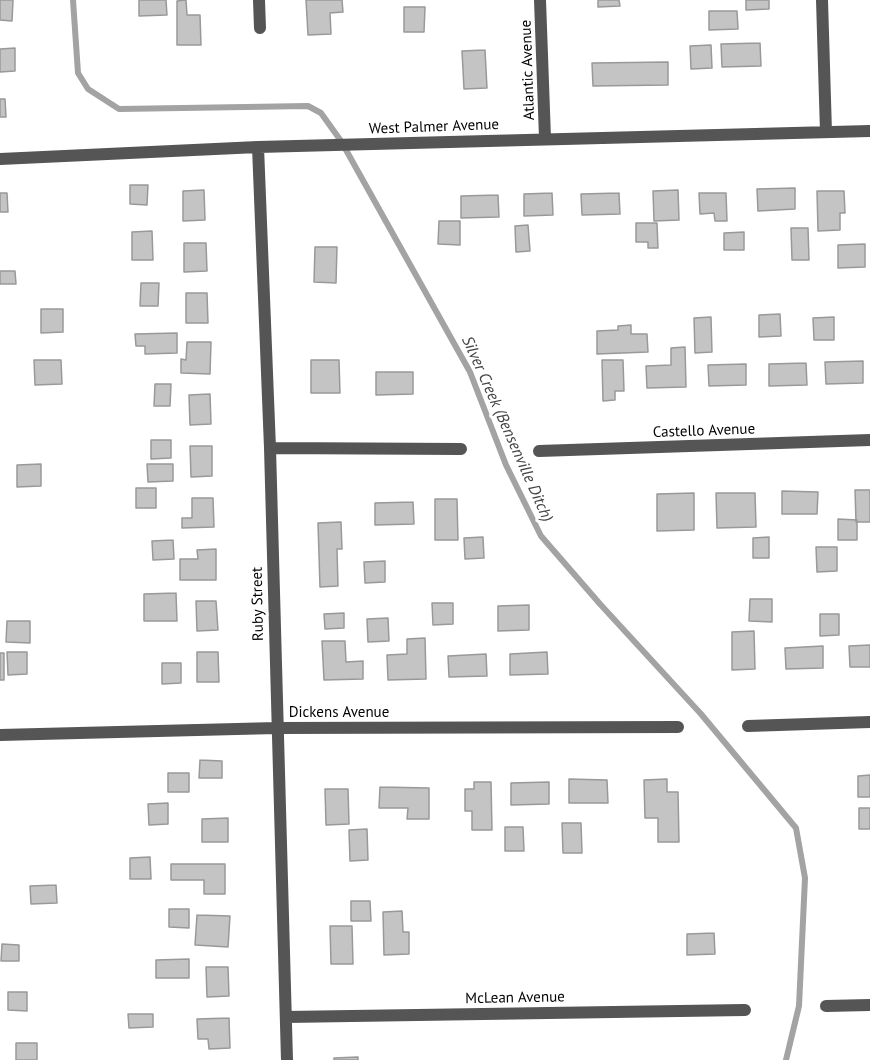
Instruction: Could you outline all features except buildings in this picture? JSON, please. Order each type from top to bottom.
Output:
[{"type":"street","points":[[259,0],[260,28]]},
{"type":"street","name":"Atlantic Avenue","points":[[540,0],[545,138]]},
{"type":"street","points":[[822,0],[826,132]]},
{"type":"street","name":"West Palmer Avenue","points":[[0,159],[258,147],[870,131]]},
{"type":"street","name":"Ruby Street","points":[[258,147],[270,448],[287,1060]]},
{"type":"street","name":"Castello Avenue","points":[[538,452],[870,440]]},
{"type":"street","points":[[270,448],[461,449]]},
{"type":"street","points":[[748,726],[870,722]]},
{"type":"street","name":"Dickens Avenue","points":[[0,735],[276,728],[678,727]]},
{"type":"street","points":[[826,1006],[870,1005]]},
{"type":"street","name":"McLean Avenue","points":[[286,1017],[745,1010]]},
{"type":"waterway","name":"Silver Creek (Bensenville Ditch)","points":[[73,0],[78,73],[88,89],[119,109],[308,106],[321,113],[341,141],[470,372],[506,465],[541,536],[701,714],[796,828],[805,878],[799,1006],[786,1060]]}]
